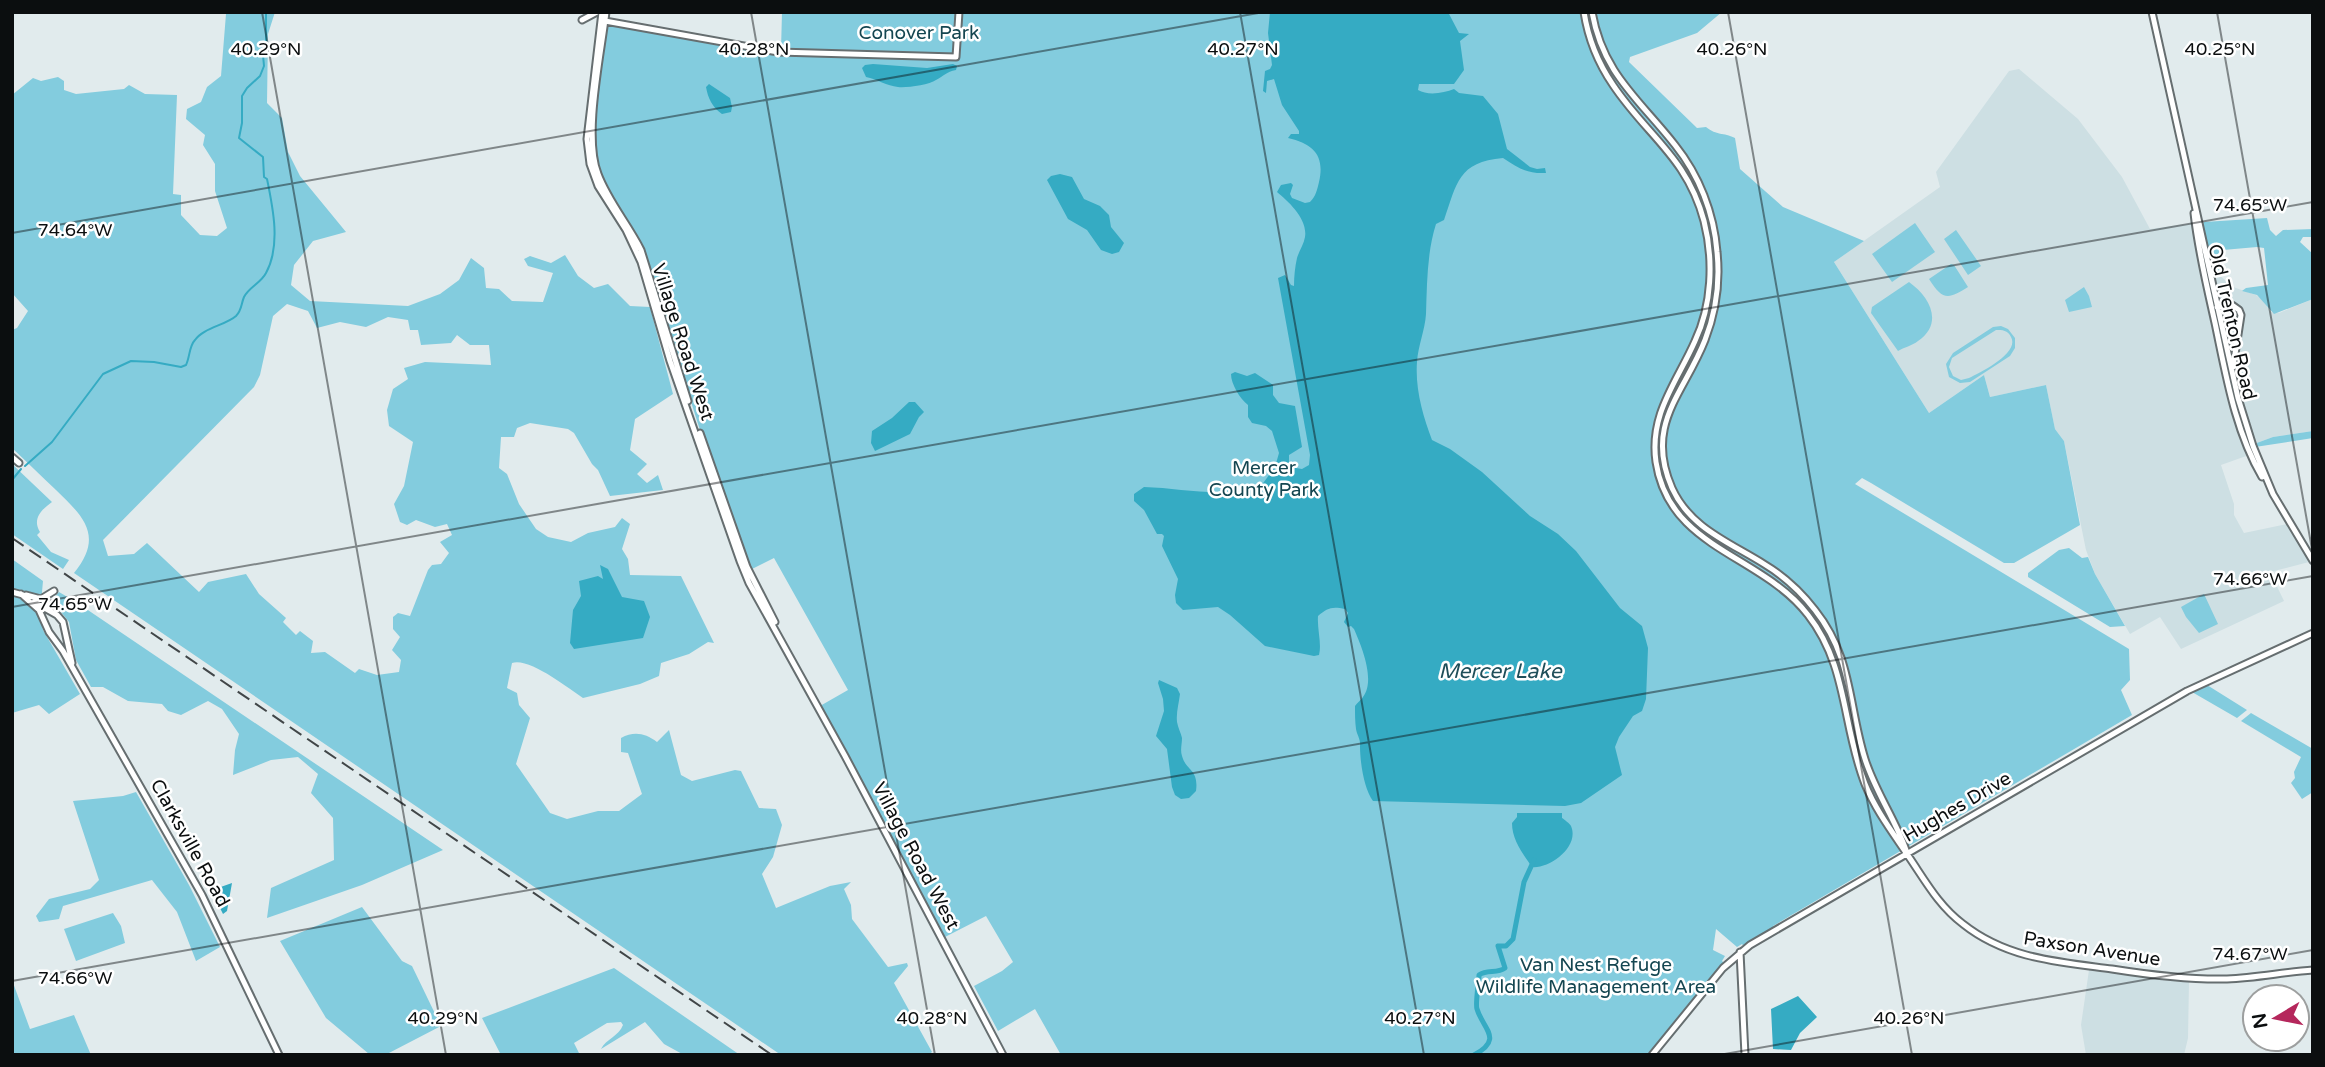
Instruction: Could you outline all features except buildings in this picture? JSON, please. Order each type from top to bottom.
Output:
[{"type":"street","points":[[582,20],[602,12]]},
{"type":"street","name":"Village Road West","points":[[602,12],[605,21],[592,139],[596,170],[640,250],[677,369],[744,559],[800,672]]},
{"type":"street","name":"Village Road West","points":[[602,12],[587,139],[592,172],[626,230],[641,262],[669,358],[745,573],[1003,1055]]},
{"type":"street","points":[[605,21],[786,52],[956,57],[958,12]]},
{"type":"street","points":[[1584,12],[1591,41],[1606,76],[1625,102],[1666,147],[1687,177],[1701,211],[1708,243],[1709,277],[1703,320],[1693,346],[1664,400],[1656,425],[1654,452],[1662,486],[1674,509],[1694,531],[1774,581],[1800,605],[1816,626],[1836,667],[1854,751],[1878,812],[1901,843],[1909,846],[1922,845]]},
{"type":"street","points":[[1592,12],[1600,42],[1614,72],[1693,170],[1708,205],[1715,235],[1718,278],[1712,322],[1700,352],[1670,406],[1664,431],[1665,464],[1672,488],[1698,524],[1781,576],[1806,599],[1824,622],[1840,652],[1847,673],[1868,769],[1901,843],[1895,860]]},
{"type":"street","name":"Old Trenton Road","points":[[2152,12],[2239,411]]},
{"type":"street","name":"Old Trenton Road","points":[[2192,196],[2200,256],[2239,411]]},
{"type":"street","points":[[2217,307],[2232,305],[2241,315],[2234,354],[2234,380]]},
{"type":"street","points":[[2239,411],[2273,494],[2313,561]]},
{"type":"street","points":[[12,457],[19,463]]},
{"type":"street","points":[[12,592],[37,600],[54,591]]},
{"type":"street","points":[[21,594],[57,615],[63,622],[75,672]]},
{"type":"street","name":"Clarksville Road","points":[[21,594],[39,610],[49,632],[63,651],[202,895],[279,1055]]},
{"type":"street","name":"Hughes Drive","points":[[1652,1055],[1723,968],[1740,952],[2187,691],[2313,633]]},
{"type":"street","name":"Paxson Avenue","points":[[1901,843],[1934,896],[1958,920],[1995,944],[2027,957],[2195,979],[2245,978],[2313,970]]},
{"type":"street","points":[[1740,952],[1745,1055]]},
{"type":"shaded area","points":[[2019,69],[2078,119],[2122,177],[2150,229],[2193,223],[2206,293],[2249,455],[2221,465],[2234,504],[2234,515],[2244,533],[2287,524],[2309,562],[2270,572],[2284,601],[2181,649],[2160,617],[2130,634],[2095,574],[2086,550],[2064,441],[2055,429],[2046,385],[1990,397],[1984,375],[1929,413],[1834,262],[1940,187],[1936,172],[2009,71]]},
{"type":"shaded area","points":[[2210,267],[2233,287],[2256,295],[2267,304],[2270,312],[2279,313],[2313,299],[2313,431],[2273,437],[2254,444],[2238,389]]},
{"type":"shaded area","points":[[2089,970],[2189,982],[2188,1038],[2184,1055],[2086,1055],[2081,1025]]},
{"type":"green space","points":[[224,12],[275,12],[268,34],[267,103],[282,118],[288,152],[300,176],[346,232],[313,241],[294,265],[291,285],[310,301],[408,306],[440,294],[459,280],[471,258],[484,268],[486,288],[499,289],[512,301],[543,302],[553,273],[528,266],[524,259],[530,256],[551,263],[565,255],[578,276],[594,288],[608,284],[630,306],[650,307],[673,394],[635,419],[630,450],[647,464],[637,474],[647,483],[658,475],[663,490],[610,496],[598,470],[574,433],[568,429],[530,423],[517,428],[514,437],[501,437],[499,468],[507,474],[519,504],[536,529],[548,537],[571,542],[588,533],[615,527],[622,518],[630,524],[622,549],[628,559],[630,575],[681,576],[714,643],[708,642],[689,654],[661,663],[659,676],[640,684],[583,698],[538,669],[519,662],[512,663],[507,688],[517,693],[519,705],[530,718],[516,764],[550,813],[567,819],[598,811],[619,811],[642,794],[628,753],[621,752],[621,738],[630,734],[644,735],[657,742],[669,730],[681,775],[692,781],[735,770],[741,771],[759,808],[776,809],[782,825],[773,857],[762,874],[776,908],[830,886],[851,882],[844,889],[851,905],[852,919],[888,967],[907,963],[908,966],[894,983],[932,1052],[928,1055],[781,1055],[74,573],[88,548],[87,528],[75,509],[12,448],[12,330],[17,328],[28,311],[12,293],[12,95],[33,78],[41,81],[58,77],[64,81],[64,90],[76,94],[124,89],[129,85],[145,94],[177,95],[173,194],[181,195],[181,215],[200,235],[217,236],[227,228],[215,191],[215,164],[203,145],[205,135],[186,119],[187,109],[201,102],[207,87],[221,76]],"holes":[[[287,304],[308,311],[317,328],[340,322],[366,327],[388,317],[408,320],[410,330],[418,330],[421,345],[451,343],[457,335],[470,345],[489,345],[491,365],[425,362],[404,368],[408,379],[393,389],[387,410],[389,426],[413,442],[404,486],[394,504],[400,522],[407,525],[416,520],[435,527],[447,524],[452,535],[440,542],[449,553],[441,564],[432,565],[428,570],[410,616],[398,613],[393,617],[393,629],[400,637],[392,650],[401,660],[399,672],[377,675],[359,669],[355,673],[325,652],[311,653],[313,641],[300,631],[296,635],[283,622],[286,618],[259,594],[246,574],[208,582],[199,592],[147,543],[134,554],[108,556],[103,540],[254,387],[260,375],[273,316]]]},
{"type":"green space","name":"Conover Park","points":[[782,12],[956,12],[954,50],[950,55],[781,50]]},
{"type":"green space","name":"Mercer County Park","points":[[960,12],[1722,12],[1697,33],[1630,57],[1629,62],[1697,128],[1706,127],[1713,132],[1735,138],[1740,169],[1783,207],[1864,241],[1834,262],[1929,413],[1984,375],[1990,397],[2046,385],[2055,429],[2064,441],[2080,525],[2014,563],[2004,563],[1862,478],[1855,484],[2129,649],[2130,680],[2121,690],[2132,715],[1773,926],[1775,929],[1745,948],[1742,944],[1737,947],[1716,929],[1713,950],[1725,956],[1722,961],[1724,963],[1648,1055],[1061,1055],[1035,1009],[998,1031],[974,986],[1013,962],[986,916],[945,937],[820,706],[848,690],[774,558],[750,570],[699,427],[645,256],[635,233],[596,167],[592,141],[606,25],[783,54],[957,59]]},
{"type":"green space","points":[[2267,218],[2270,230],[2276,236],[2283,230],[2313,229],[2313,237],[2303,237],[2300,242],[2313,254],[2313,299],[2274,314],[2257,295],[2242,291],[2268,285],[2264,248],[2223,250],[2220,277],[2210,267],[2200,228],[2204,222]]},
{"type":"green space","points":[[1915,223],[1935,252],[1892,282],[1872,254]]},
{"type":"green space","points":[[1956,230],[1981,266],[1968,275],[1944,239]]},
{"type":"green space","points":[[1951,264],[1968,287],[1946,296],[1938,291],[1929,279]]},
{"type":"green space","points":[[1909,282],[1928,303],[1931,326],[1916,343],[1898,351],[1871,313],[1872,307]]},
{"type":"green space","points":[[2084,287],[2092,307],[2069,312],[2065,300]]},
{"type":"green space","points":[[1993,327],[2008,329],[2015,338],[2015,348],[2010,356],[1970,382],[1960,383],[1949,377],[1946,364],[1953,353]],"holes":[[[1996,330],[2007,332],[2011,337],[2012,343],[2005,355],[1969,378],[1961,380],[1953,376],[1949,367],[1952,358]]]},
{"type":"green space","points":[[2313,431],[2313,438],[2255,447],[2254,444],[2273,437]]},
{"type":"green space","points":[[12,464],[52,502],[37,519],[40,532],[37,535],[51,552],[69,560],[63,569],[12,534]]},
{"type":"green space","points":[[2069,548],[2082,558],[2088,557],[2125,626],[2110,627],[2028,577],[2028,573],[2059,550]]},
{"type":"green space","points":[[12,559],[43,581],[40,614],[43,630],[80,694],[49,714],[39,705],[12,713]]},
{"type":"green space","points":[[59,592],[443,850],[362,885],[267,918],[271,888],[334,860],[333,818],[311,793],[318,774],[298,757],[271,760],[233,775],[239,734],[222,709],[208,701],[181,715],[168,711],[162,704],[128,701],[103,687],[91,687],[76,660],[69,622],[53,598]]},
{"type":"green space","points":[[2204,594],[2218,624],[2199,633],[2181,607]]},
{"type":"green space","points":[[2207,685],[2247,710],[2237,718],[2192,692]]},
{"type":"green space","points":[[2251,713],[2313,749],[2313,792],[2302,799],[2291,783],[2301,757],[2241,721]]},
{"type":"green space","points":[[136,792],[189,885],[220,947],[196,961],[177,912],[152,880],[63,906],[59,919],[39,922],[36,916],[49,899],[90,889],[99,880],[73,801],[123,796]]},
{"type":"green space","points":[[362,907],[402,961],[412,966],[441,1026],[387,1054],[369,1054],[326,1018],[280,941]]},
{"type":"green space","points":[[113,913],[121,926],[125,943],[76,961],[64,929]]},
{"type":"green space","points":[[614,968],[740,1055],[684,1055],[664,1044],[645,1022],[601,1049],[621,1029],[621,1022],[607,1023],[574,1043],[580,1055],[501,1055],[482,1018]]},
{"type":"green space","points":[[12,980],[30,1029],[74,1015],[91,1055],[12,1055]]},
{"type":"water","name":"Mercer Lake","points":[[1270,12],[1448,12],[1459,33],[1469,34],[1460,41],[1464,70],[1454,84],[1419,84],[1418,90],[1436,93],[1454,89],[1459,93],[1483,96],[1498,114],[1507,149],[1530,167],[1545,168],[1546,173],[1539,173],[1518,167],[1503,158],[1488,160],[1468,170],[1457,185],[1444,220],[1436,224],[1433,235],[1417,382],[1432,440],[1450,449],[1482,472],[1530,516],[1558,534],[1576,551],[1620,608],[1642,626],[1648,648],[1646,699],[1642,711],[1633,716],[1615,747],[1622,775],[1581,803],[1565,806],[1373,801],[1363,775],[1355,718],[1355,706],[1367,690],[1368,672],[1354,629],[1344,622],[1348,613],[1345,609],[1330,608],[1318,616],[1320,651],[1319,655],[1314,656],[1265,646],[1218,607],[1183,610],[1176,603],[1178,579],[1162,546],[1164,536],[1157,534],[1144,510],[1134,501],[1134,494],[1144,487],[1232,492],[1261,486],[1275,467],[1279,453],[1272,431],[1266,426],[1252,423],[1248,417],[1248,405],[1233,382],[1231,374],[1235,372],[1247,376],[1255,373],[1273,385],[1273,395],[1279,403],[1295,406],[1302,447],[1289,455],[1289,463],[1302,469],[1309,465],[1310,455],[1278,278],[1285,275],[1294,286],[1296,261],[1305,230],[1296,211],[1277,192],[1281,185],[1291,183],[1292,198],[1310,202],[1318,188],[1320,165],[1319,158],[1311,148],[1288,138],[1291,134],[1299,134],[1299,131],[1282,105],[1274,79],[1267,81],[1266,93],[1263,91],[1265,71],[1272,65],[1268,33]]},
{"type":"water","points":[[873,64],[927,68],[953,64],[957,66],[956,70],[933,82],[902,87],[866,77],[862,68]]},
{"type":"water","points":[[709,84],[730,98],[731,112],[722,114],[713,105],[706,87]]},
{"type":"water","points":[[1060,174],[1072,177],[1084,199],[1100,206],[1109,215],[1111,227],[1124,243],[1119,252],[1112,254],[1101,250],[1087,230],[1068,219],[1047,180]]},
{"type":"water","points":[[909,402],[915,402],[924,412],[910,434],[875,451],[871,443],[872,431],[892,418]]},
{"type":"water","points":[[600,565],[608,569],[622,597],[644,601],[650,617],[643,638],[574,649],[570,643],[573,610],[581,596],[579,581],[598,576],[603,579]]},
{"type":"water","points":[[1159,680],[1177,688],[1180,694],[1177,724],[1182,738],[1181,754],[1196,778],[1196,791],[1189,798],[1181,799],[1175,795],[1167,749],[1156,736],[1164,711]]},
{"type":"water","points":[[1517,813],[1562,813],[1562,818],[1571,826],[1573,834],[1567,849],[1547,864],[1532,867],[1514,835],[1512,823]]},
{"type":"water","points":[[232,883],[227,911],[223,914],[215,898],[215,889]]},
{"type":"water","points":[[1798,996],[1817,1017],[1800,1033],[1791,1050],[1773,1049],[1771,1009]]},
{"type":"waterway","points":[[25,466],[52,442],[103,374],[131,361],[181,367],[186,365],[195,340],[203,332],[236,316],[246,294],[266,273],[273,251],[274,227],[267,179],[264,177],[263,157],[239,138],[242,96],[260,76],[264,66],[266,12]]},
{"type":"waterway","points":[[12,480],[21,469]]},
{"type":"waterway","points":[[1474,1055],[1483,1049],[1490,1039],[1477,1006],[1479,975],[1505,968],[1498,946],[1506,946],[1513,939],[1524,882],[1534,860]]},
{"type":"railway","points":[[12,538],[772,1055]]},
{"type":"park label","name":"Van Nest Refuge Wildlife Management Area","points":[[1596,976]]}]
